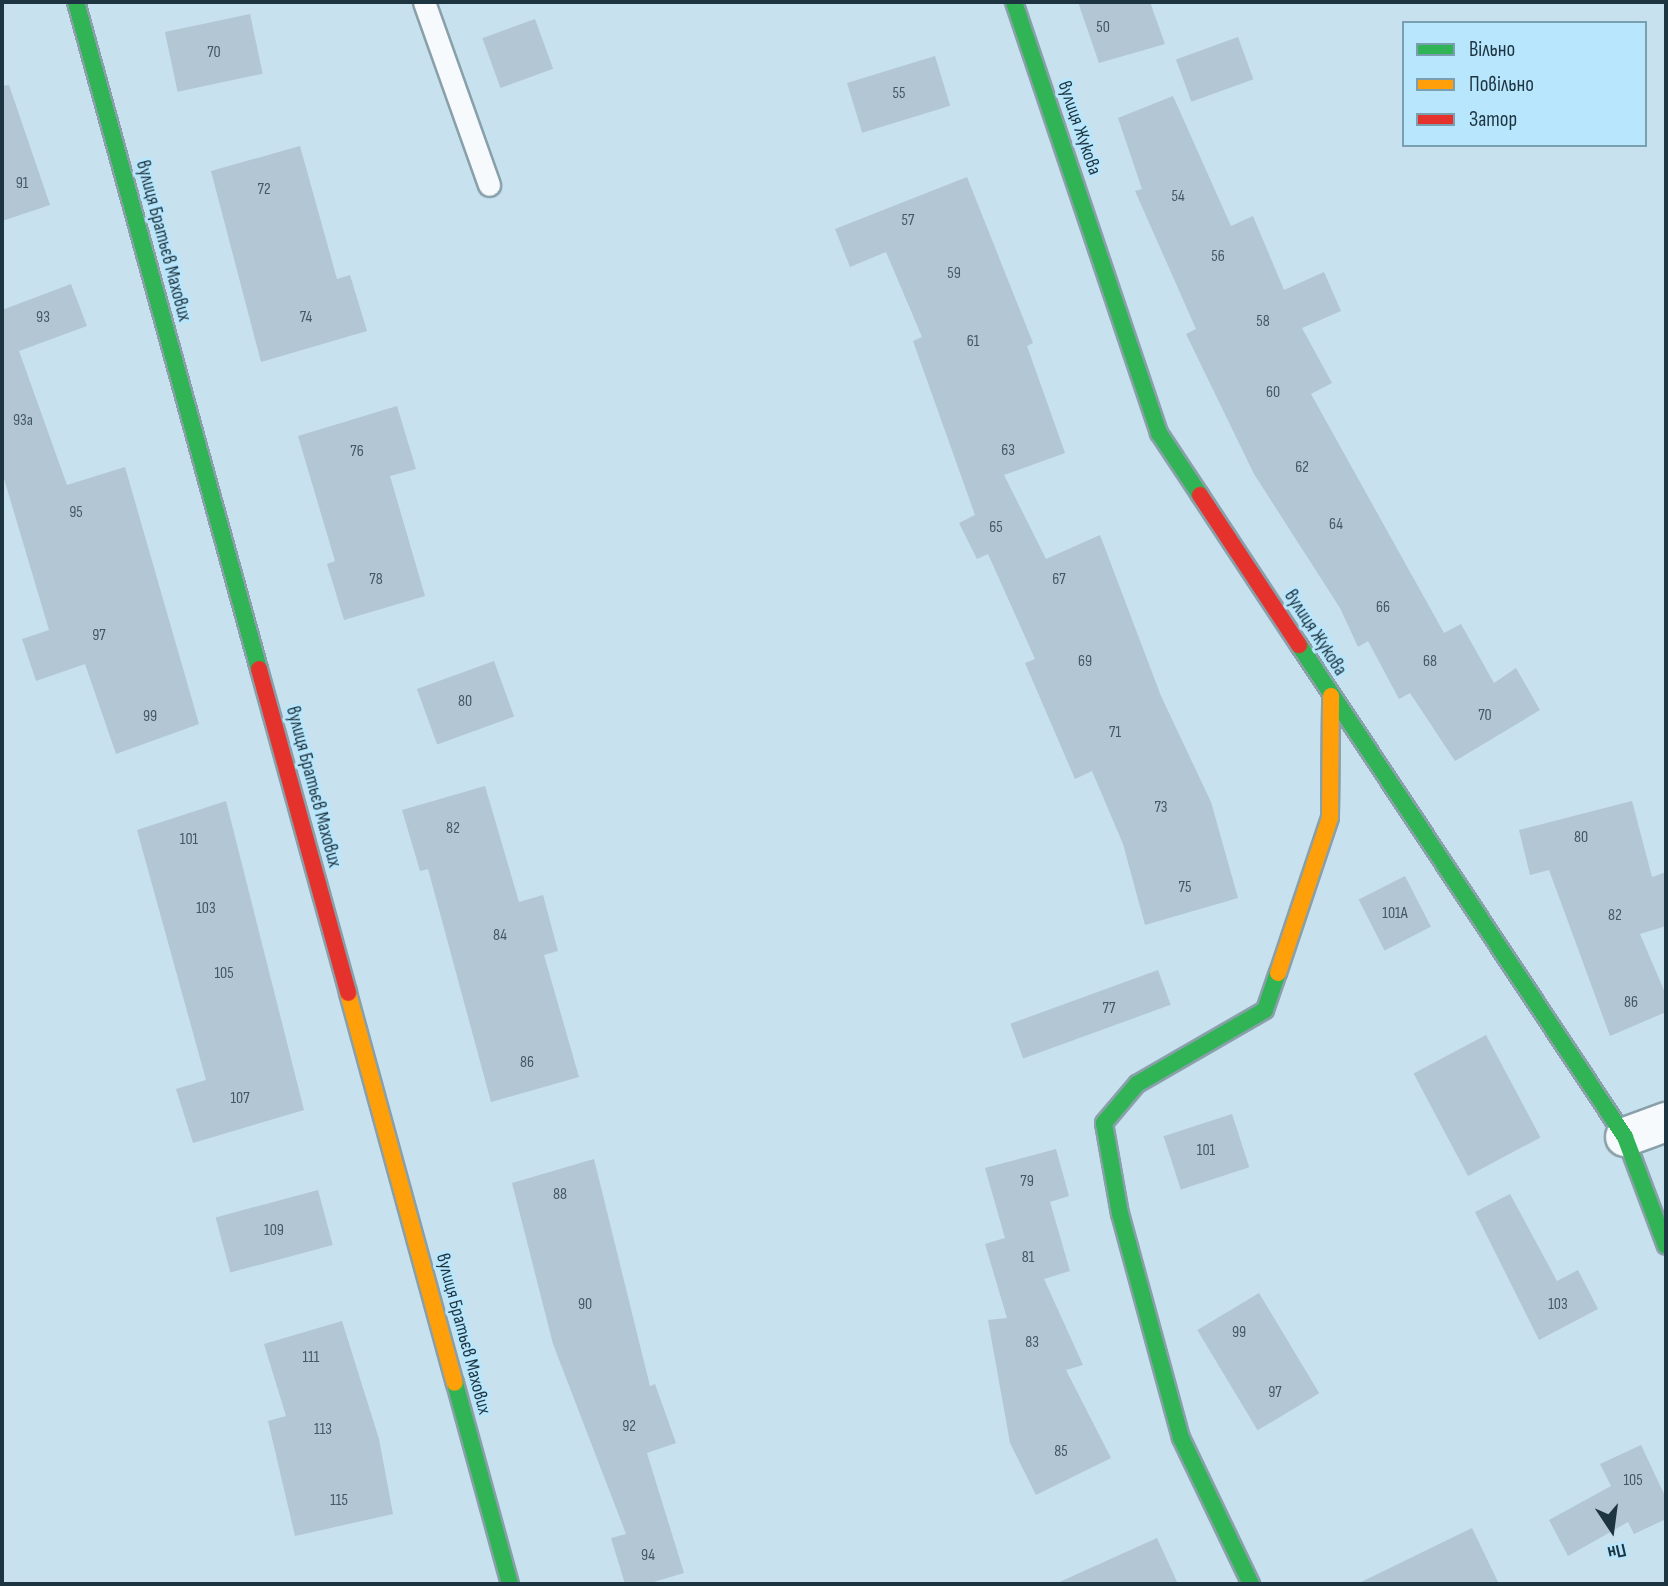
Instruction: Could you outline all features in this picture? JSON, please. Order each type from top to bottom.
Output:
[{"type":"street","name":"вулиця Братьєв Махових","points":[[76,2],[510,1584]]},
{"type":"street","name":"вулиця Жукова","points":[[1014,2],[1159,433],[1625,1137],[1666,1246]]},
{"type":"street","points":[[1251,1584],[1181,1438],[1120,1214],[1104,1123],[1137,1084],[1265,1010],[1331,818],[1331,696]]},
{"type":"street","points":[[1625,1137],[1666,1122]]},
{"type":"lane","points":[[424,2],[489,185]]},
{"type":"building","points":[[1078,2],[1150,2],[1165,44],[1099,63]]},
{"type":"building","points":[[250,14],[263,74],[178,92],[165,32]]},
{"type":"building","points":[[535,19],[553,69],[501,88],[482,38]]},
{"type":"building","points":[[1238,37],[1253,79],[1191,102],[1176,60]]},
{"type":"building","points":[[935,56],[950,106],[862,133],[847,83]]},
{"type":"building","points":[[9,85],[50,205],[2,221],[2,86]]},
{"type":"building","points":[[1173,96],[1231,226],[1253,216],[1284,290],[1324,272],[1341,311],[1302,328],[1332,383],[1311,394],[1444,633],[1461,624],[1494,683],[1516,668],[1540,710],[1455,761],[1410,693],[1399,699],[1368,641],[1358,647],[1340,608],[1254,474],[1186,334],[1196,329],[1135,191],[1142,189],[1118,118]]},
{"type":"building","points":[[300,146],[337,279],[350,275],[367,331],[261,362],[211,171]]},
{"type":"building","points":[[967,177],[1033,343],[1027,346],[1065,453],[1004,475],[1046,559],[1100,535],[1161,696],[1211,802],[1238,898],[1145,925],[1123,844],[1092,771],[1075,779],[1025,663],[1035,659],[988,554],[977,559],[959,523],[975,515],[913,341],[922,337],[886,252],[850,267],[835,229]]},
{"type":"building","points":[[71,284],[87,326],[19,351],[67,485],[125,467],[199,724],[116,754],[85,664],[36,681],[22,639],[49,630],[2,472],[2,310]]},
{"type":"building","points":[[397,406],[416,469],[390,476],[425,596],[344,620],[327,564],[335,561],[298,436]]},
{"type":"building","points":[[494,661],[514,716],[437,744],[417,689]]},
{"type":"building","points":[[485,786],[519,902],[543,895],[558,951],[544,955],[579,1077],[491,1102],[428,869],[420,871],[402,810]]},
{"type":"building","points":[[226,801],[304,1110],[193,1143],[176,1089],[206,1080],[137,830]]},
{"type":"building","points":[[1632,801],[1652,877],[1666,872],[1666,926],[1640,934],[1666,995],[1666,1012],[1610,1036],[1549,870],[1530,875],[1519,830]]},
{"type":"building","points":[[1405,876],[1431,927],[1385,950],[1359,900]]},
{"type":"building","points":[[1158,970],[1171,1005],[1023,1058],[1010,1024]]},
{"type":"building","points":[[1486,1035],[1540,1137],[1468,1176],[1414,1073]]},
{"type":"building","points":[[1232,1114],[1249,1167],[1181,1190],[1164,1136]]},
{"type":"building","points":[[1056,1149],[1069,1196],[1050,1202],[1070,1271],[1044,1279],[1083,1365],[1066,1370],[1111,1458],[1036,1495],[1010,1443],[988,1320],[1007,1318],[985,1244],[1005,1238],[985,1168]]},
{"type":"building","points":[[594,1159],[650,1386],[655,1384],[676,1443],[647,1453],[684,1573],[647,1584],[625,1584],[611,1538],[626,1534],[553,1344],[512,1183]]},
{"type":"building","points":[[318,1190],[333,1245],[230,1272],[216,1217]]},
{"type":"building","points":[[1510,1194],[1557,1281],[1578,1270],[1598,1309],[1539,1340],[1475,1212]]},
{"type":"building","points":[[1259,1293],[1319,1393],[1258,1430],[1197,1330]]},
{"type":"building","points":[[342,1321],[379,1439],[393,1514],[295,1536],[268,1421],[286,1416],[264,1344]]},
{"type":"building","points":[[1641,1445],[1666,1498],[1666,1519],[1634,1534],[1628,1522],[1568,1556],[1549,1520],[1611,1486],[1600,1464]]},
{"type":"building","points":[[1472,1528],[1499,1584],[1357,1584]]},
{"type":"building","points":[[1157,1538],[1178,1584],[1055,1584]]},
{"type":"traffic: fast","points":[[76,2],[259,669]]},
{"type":"traffic: fast","points":[[1014,2],[1159,433],[1200,495]]},
{"type":"traffic: fast","points":[[1299,645],[1625,1137],[1666,1246]]},
{"type":"traffic: fast","points":[[1251,1584],[1181,1438],[1120,1214],[1104,1123],[1137,1084],[1265,1010],[1278,973]]},
{"type":"traffic: fast","points":[[455,1383],[510,1584]]},
{"type":"traffic: slow","points":[[1278,973],[1330,818],[1331,696]]},
{"type":"traffic: slow","points":[[348,993],[455,1383]]},
{"type":"traffic: jam","points":[[1200,495],[1299,645]]},
{"type":"traffic: jam","points":[[259,669],[348,993]]}]
